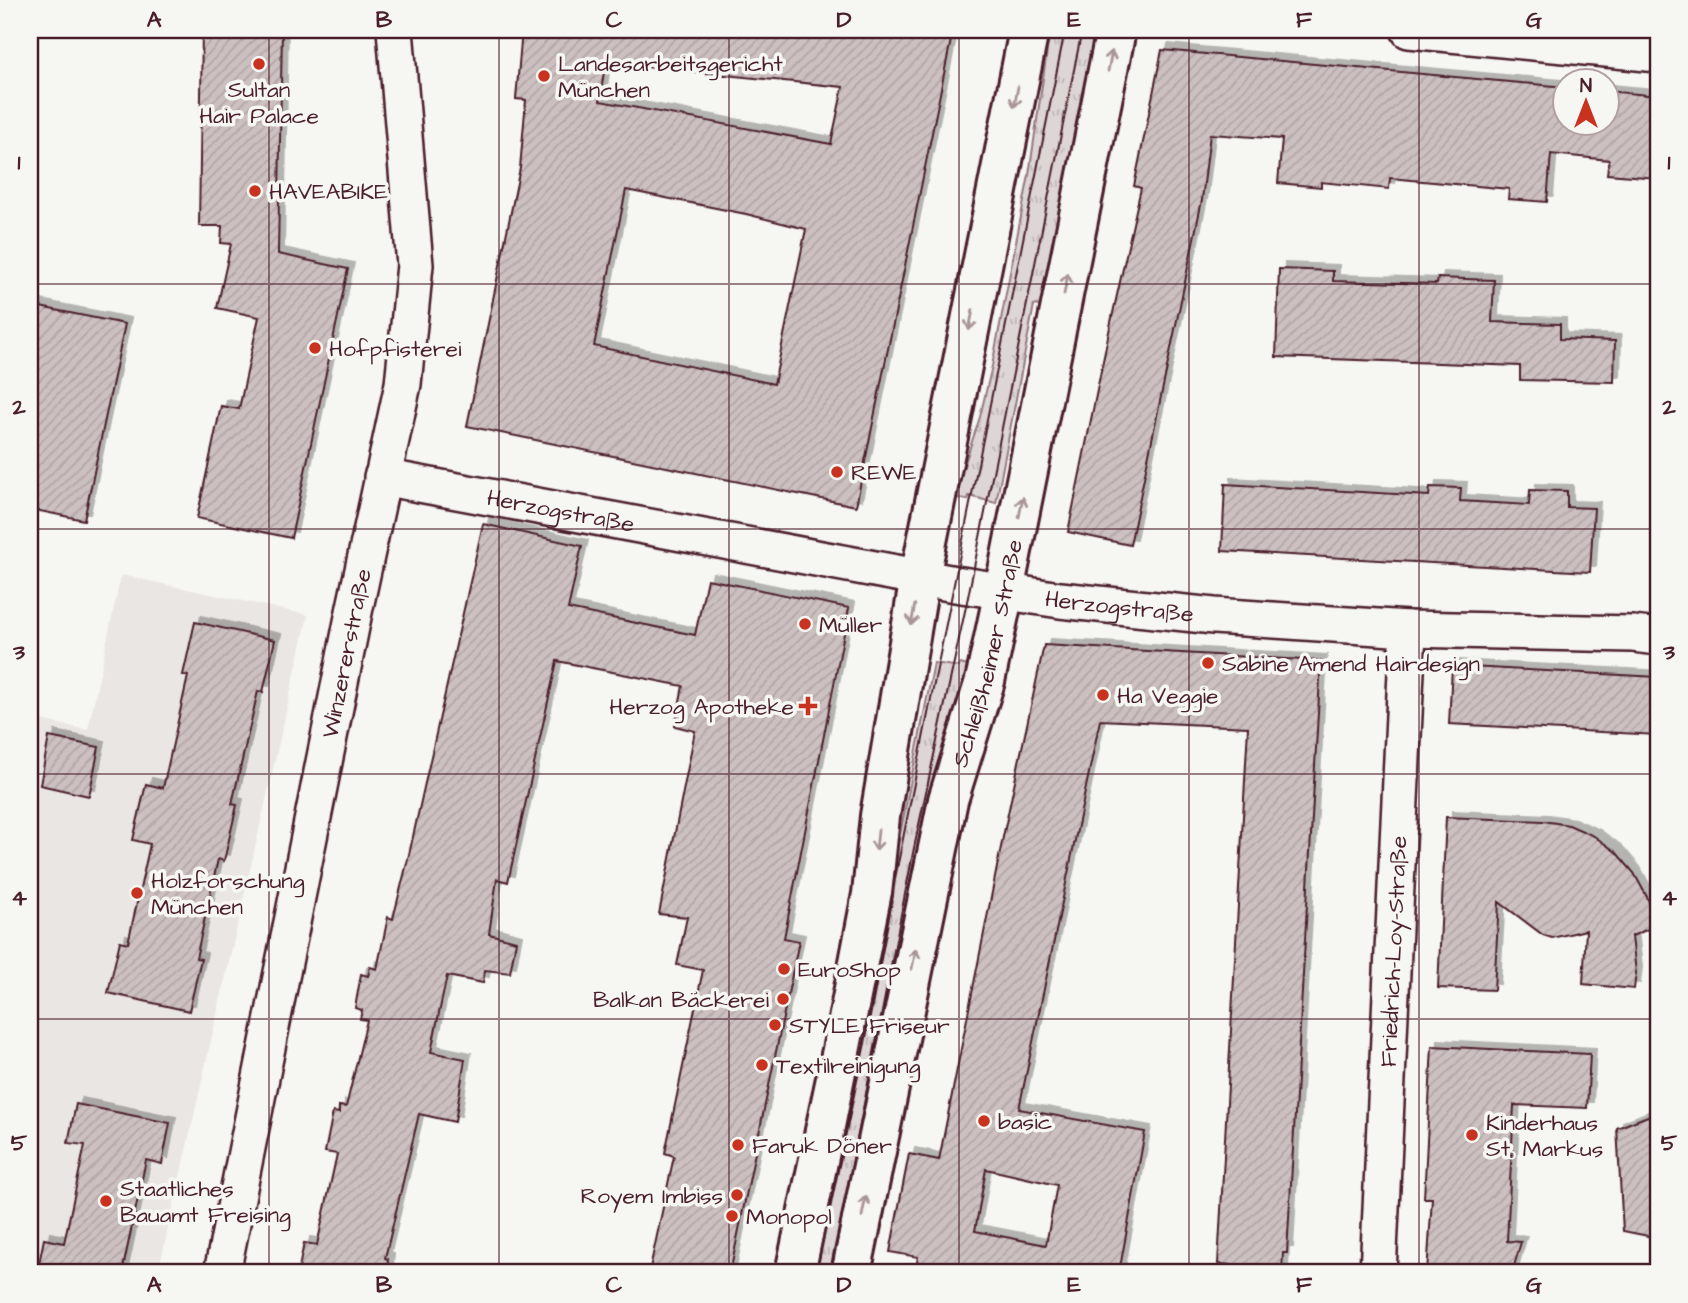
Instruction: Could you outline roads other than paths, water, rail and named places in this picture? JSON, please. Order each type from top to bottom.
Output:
[{"type":"main road","points":[[795,1273],[872,894],[880,816],[920,577],[1029,30]]},
{"type":"main road","name":"Schleißheimer Straße","points":[[851,1273],[948,800],[985,681],[1116,30]]},
{"type":"street","name":"Winzererstraße","points":[[222,1273],[403,384],[415,265],[395,30]]},
{"type":"street","points":[[1409,30],[1658,54]]},
{"type":"street","name":"Herzogstraße","points":[[382,477],[920,577],[1060,600],[1163,611],[1408,629],[1633,634],[1658,637]]},
{"type":"street","name":"Friedrich-Loy-Straße","points":[[1378,1273],[1408,629]]},
{"type":"tram line","points":[[816,1273],[1065,30]]},
{"type":"tram line","points":[[831,1273],[914,848],[968,597],[1082,30]]},
{"type":"place","name":"Sultan Hair Palace","points":[[259,64]]},
{"type":"place","name":"Landesarbeitsgericht München","points":[[544,76]]},
{"type":"place","name":"HAVEABIKE","points":[[255,191]]},
{"type":"place","name":"Hofpfisterei","points":[[315,348]]},
{"type":"place","name":"REWE","points":[[837,472]]},
{"type":"place","name":"Müller","points":[[805,624]]},
{"type":"place","name":"Sabine Amend Hairdesign","points":[[1208,663]]},
{"type":"place","name":"Ha Veggie","points":[[1103,695]]},
{"type":"place","name":"Herzog Apotheke","points":[[808,706]]},
{"type":"place","name":"Holzforschung München","points":[[137,893]]},
{"type":"place","name":"EuroShop","points":[[784,969]]},
{"type":"place","name":"Balkan Bäckerei","points":[[783,999]]},
{"type":"place","name":"STYLE Friseur","points":[[775,1025]]},
{"type":"place","name":"Textilreinigung","points":[[762,1065]]},
{"type":"place","name":"basic","points":[[984,1121]]},
{"type":"place","name":"Kinderhaus St. Markus","points":[[1472,1135]]},
{"type":"place","name":"Faruk Döner","points":[[738,1145]]},
{"type":"place","name":"Royem Imbiss","points":[[737,1195]]},
{"type":"place","name":"Staatliches Bauamt Freising","points":[[106,1201]]},
{"type":"place","name":"Monopol","points":[[732,1216]]}]
